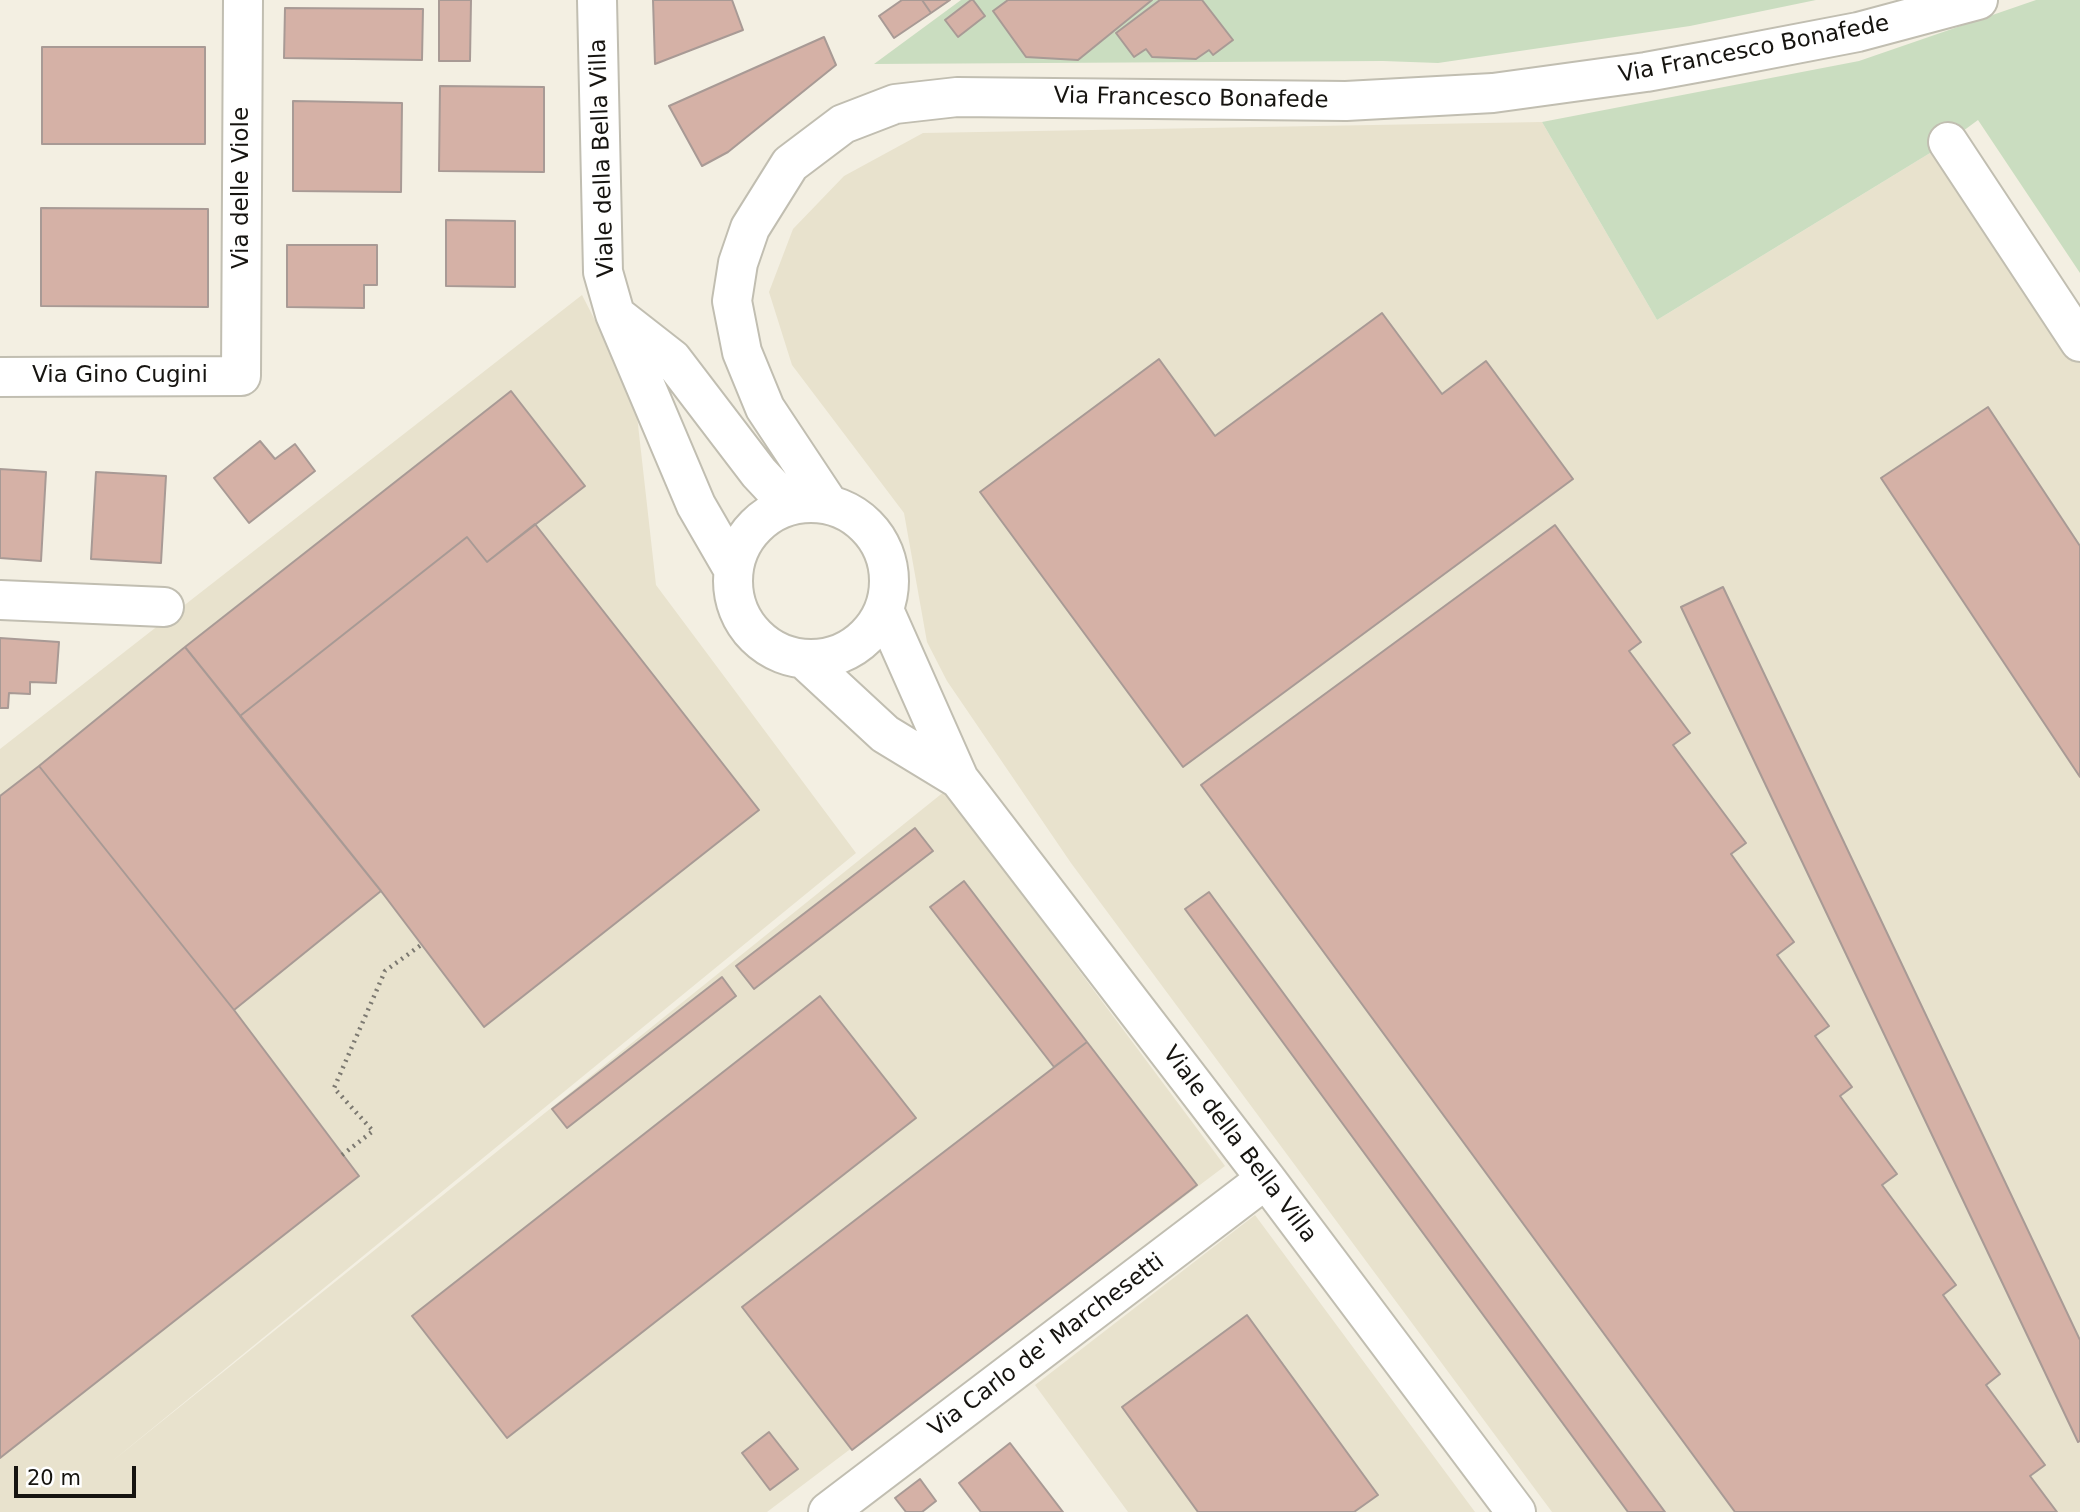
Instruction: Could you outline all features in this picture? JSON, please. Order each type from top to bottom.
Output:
[{"type":"street","name":"Via delle Viole","points":[[241,376],[243,0]]},
{"type":"street","name":"Viale della Bella Villa","points":[[597,0],[603,272],[615,314],[696,505],[733,569]]},
{"type":"street","name":"Via Francesco Bonafede","points":[[828,503],[765,408],[742,352],[732,300],[738,263],[750,228],[790,164],[843,124],[895,104],[957,97],[1346,101],[1493,93],[1726,58],[1858,32],[1978,0]]},
{"type":"street","points":[[1948,142],[2080,342]]},
{"type":"street","points":[[615,314],[672,359],[759,472],[789,505]]},
{"type":"street","name":"Via Gino Cugini","points":[[0,377],[241,376]]},
{"type":"street","name":"Viale della Bella Villa","points":[[809,501],[828,503],[853,514],[873,532],[886,556],[889,583],[884,610],[871,632],[852,648],[829,658],[804,659],[776,651],[755,637],[740,616],[733,592],[733,569],[739,547],[751,528],[768,514],[789,505],[809,501]]},
{"type":"street","points":[[0,600],[164,607]]},
{"type":"street","name":"Viale della Bella Villa","points":[[884,610],[960,779],[1516,1512]]},
{"type":"street","name":"Viale della Bella Villa","points":[[804,659],[884,734],[960,779]]},
{"type":"street","name":"Via Carlo de' Marchesetti","points":[[828,1512],[1266,1180]]},
{"type":"path","points":[[342,1155],[373,1131],[334,1088],[385,971],[421,945]]},
{"type":"shaded area","points":[[1542,122],[1657,320],[1948,142],[2080,342],[2080,1512],[1552,1512],[1071,863],[947,681],[927,642],[904,513],[792,365],[769,292],[793,229],[844,176],[923,133]]},
{"type":"shaded area","points":[[582,295],[635,398],[656,585],[856,853],[110,1463],[945,791],[1225,1166],[767,1512],[0,1512],[0,749]]},
{"type":"shaded area","points":[[1255,1215],[1475,1512],[1128,1512],[1035,1385]]},
{"type":"green space","points":[[961,0],[1816,0],[1690,26],[1438,63],[874,64]]},
{"type":"green space","points":[[2036,0],[2080,0],[2080,273],[1978,120],[1948,142],[1657,320],[1542,122],[1859,61]]},
{"type":"building","points":[[439,0],[471,0],[470,61],[439,61]]},
{"type":"building","points":[[653,0],[732,0],[743,30],[655,64]]},
{"type":"building","points":[[902,0],[922,0],[931,13],[894,38],[879,16]]},
{"type":"building","points":[[922,0],[950,0],[931,13]]},
{"type":"building","points":[[971,0],[985,16],[958,37],[945,20]]},
{"type":"building","points":[[1008,0],[1152,0],[1078,60],[1026,57],[993,11]]},
{"type":"building","points":[[1160,0],[1202,0],[1233,40],[1213,55],[1209,50],[1196,59],[1152,57],[1146,49],[1134,57],[1116,33]]},
{"type":"building","points":[[285,8],[423,9],[422,60],[284,58]]},
{"type":"building","points":[[824,37],[836,65],[728,152],[702,166],[669,106]]},
{"type":"building","points":[[42,47],[205,47],[205,144],[42,144]]},
{"type":"building","points":[[440,86],[544,87],[544,172],[439,171]]},
{"type":"building","points":[[293,101],[402,103],[401,192],[293,191]]},
{"type":"building","points":[[41,208],[208,209],[208,307],[41,306]]},
{"type":"building","points":[[446,220],[515,221],[515,287],[446,286]]},
{"type":"building","points":[[287,245],[377,245],[377,285],[364,285],[364,308],[287,307]]},
{"type":"building","points":[[1382,313],[1442,394],[1486,361],[1573,479],[1183,767],[980,492],[1159,359],[1215,436]]},
{"type":"building","points":[[511,391],[585,486],[487,562],[467,537],[240,716],[185,647]]},
{"type":"building","points":[[1988,407],[2080,546],[2080,777],[1881,478]]},
{"type":"building","points":[[260,441],[275,459],[295,444],[315,471],[249,523],[214,478]]},
{"type":"building","points":[[0,469],[46,472],[41,561],[0,558]]},
{"type":"building","points":[[96,472],[166,476],[161,563],[91,559]]},
{"type":"building","points":[[535,524],[759,810],[484,1027],[381,891],[240,716],[467,537],[487,562]]},
{"type":"building","points":[[1555,525],[1641,642],[1629,651],[1690,733],[1673,745],[1746,843],[1731,854],[1794,942],[1777,955],[1829,1026],[1815,1036],[1852,1087],[1840,1096],[1897,1174],[1882,1185],[1956,1285],[1943,1295],[2000,1374],[1986,1385],[2045,1465],[2030,1476],[2057,1512],[1735,1512],[1201,785]]},
{"type":"building","points":[[1723,587],[2080,1340],[2078,1442],[1681,607]]},
{"type":"building","points":[[0,638],[59,642],[56,683],[30,682],[30,694],[9,693],[8,708],[0,708]]},
{"type":"building","points":[[185,647],[381,891],[234,1010],[39,766]]},
{"type":"building","points":[[39,766],[234,1010],[359,1176],[0,1458],[0,796]]},
{"type":"building","points":[[915,828],[933,851],[754,989],[736,966]]},
{"type":"building","points":[[964,881],[1087,1042],[1054,1067],[930,907]]},
{"type":"building","points":[[1209,892],[1665,1512],[1628,1512],[1185,909]]},
{"type":"building","points":[[722,977],[736,996],[567,1128],[552,1109]]},
{"type":"building","points":[[820,996],[916,1118],[507,1438],[412,1316]]},
{"type":"building","points":[[1087,1042],[1197,1185],[852,1450],[742,1307]]},
{"type":"building","points":[[1247,1315],[1378,1495],[1354,1512],[1198,1512],[1122,1407]]},
{"type":"building","points":[[769,1432],[798,1469],[770,1490],[742,1453]]},
{"type":"building","points":[[1010,1443],[1063,1512],[981,1512],[959,1483]]},
{"type":"building","points":[[920,1479],[936,1501],[922,1512],[906,1512],[895,1498]]}]
